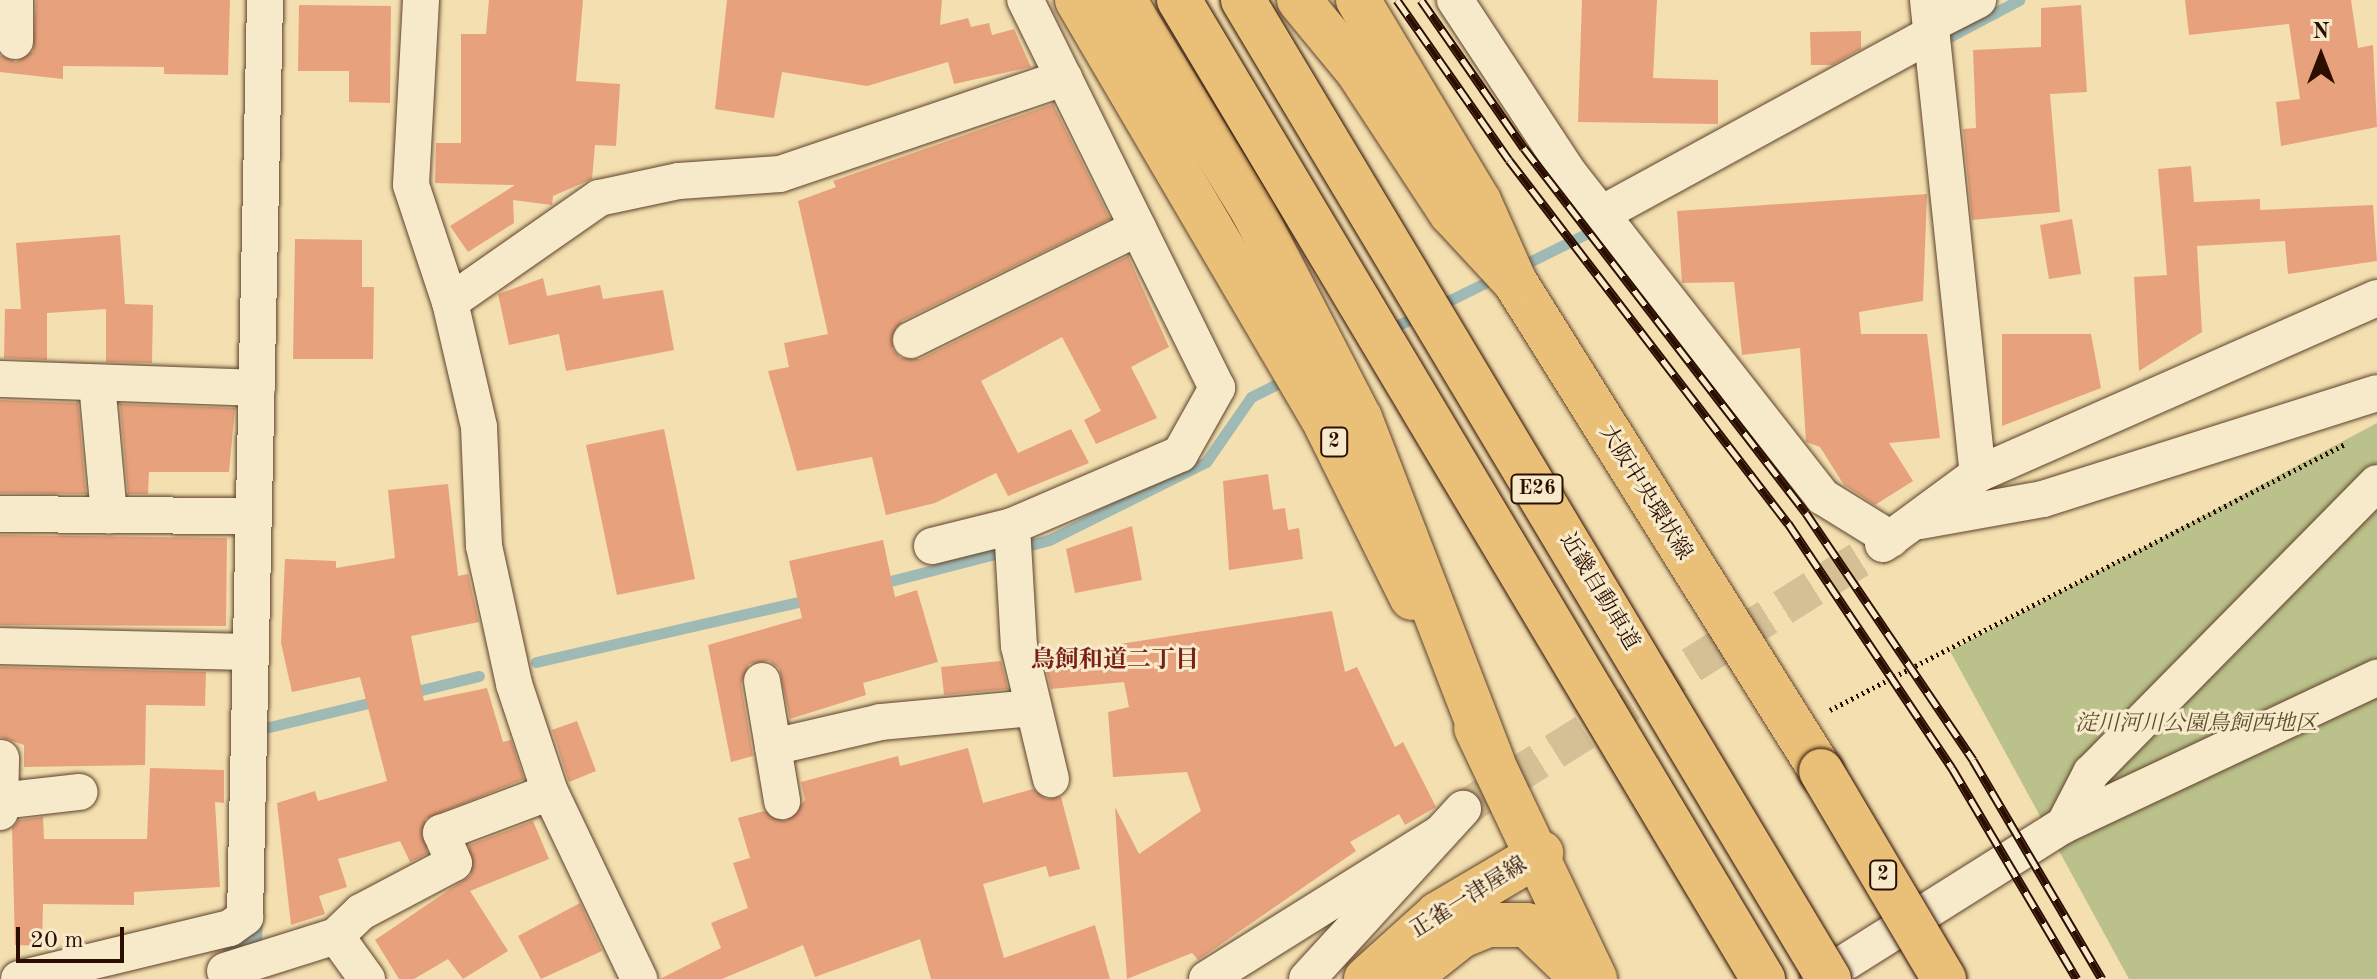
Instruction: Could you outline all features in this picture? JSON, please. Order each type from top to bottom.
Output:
[{"type":"main road","name":"2","points":[[1077,0],[1322,417],[1541,853],[1545,912],[1595,979]]},
{"type":"main road","points":[[1124,0],[1254,213],[1360,418],[1493,762]]},
{"type":"main road","name":"E26","points":[[1179,0],[1763,979]]},
{"type":"main road","name":"近畿自動車道","points":[[1243,0],[1829,979]]},
{"type":"main road","points":[[1299,0],[1357,70],[1451,213],[1515,282]]},
{"type":"main road","name":"大阪中央環状線","points":[[1358,0],[1479,201],[1515,282],[1821,771],[1944,979]]},
{"type":"main road","name":"正雀一津屋線","points":[[1366,979],[1438,914],[1541,853]]},
{"type":"main road","points":[[1545,912],[1583,979]]},
{"type":"main road","name":"正雀一津屋線","points":[[1407,979],[1461,936],[1488,925],[1545,912]]},
{"type":"street","points":[[15,0],[15,41]]},
{"type":"street","points":[[19,979],[222,930],[245,917],[265,0]]},
{"type":"street","points":[[421,0],[411,185],[450,302],[479,427],[484,546],[514,684],[550,792],[639,979]]},
{"type":"street","points":[[932,546],[1012,526],[1180,454],[1217,388],[1025,0]]},
{"type":"street","points":[[1455,0],[1588,193],[1823,497],[1896,535],[2043,499],[2377,393]]},
{"type":"street","points":[[1588,193],[1930,19],[1978,0]]},
{"type":"street","points":[[1930,19],[1978,474]]},
{"type":"street","points":[[450,302],[599,198],[679,181],[780,174],[1064,78]]},
{"type":"street","points":[[911,340],[1138,228]]},
{"type":"street","points":[[1896,535],[1978,474],[2377,298]]},
{"type":"street","points":[[0,379],[257,388]]},
{"type":"street","points":[[97,383],[109,515]]},
{"type":"street","points":[[2064,825],[2091,773],[2377,483]]},
{"type":"street","points":[[0,514],[254,516]]},
{"type":"street","points":[[1012,526],[1019,646],[1051,779]]},
{"type":"street","points":[[0,646],[251,652]]},
{"type":"street","points":[[1819,979],[2064,825],[2377,678]]},
{"type":"street","points":[[762,681],[782,801]]},
{"type":"street","points":[[773,747],[881,722],[1033,708]]},
{"type":"street","points":[[0,812],[1,758]]},
{"type":"street","points":[[0,801],[79,792]]},
{"type":"street","points":[[222,930],[225,975],[336,936],[361,912],[454,863],[441,833],[550,792]]},
{"type":"street","points":[[1307,979],[1463,809]]},
{"type":"street","points":[[1207,979],[1439,834]]},
{"type":"street","points":[[336,936],[367,979]]},
{"type":"path","points":[[1818,716],[2355,439]]},
{"type":"green space","name":"淀川河川公園鳥飼西地区","points":[[2377,423],[2377,979],[2129,979],[1950,651]]},
{"type":"building","points":[[36,0],[230,0],[228,75],[164,74],[164,67],[63,66],[63,79],[0,72],[0,55],[16,62],[33,51]]},
{"type":"building","points":[[489,0],[583,0],[576,81],[620,84],[616,146],[595,145],[592,179],[553,196],[552,205],[513,200],[514,223],[468,252],[450,226],[515,185],[435,183],[436,143],[461,143],[461,34],[486,34]]},
{"type":"building","points":[[727,0],[942,0],[940,25],[968,18],[971,27],[989,23],[992,35],[1014,29],[1031,67],[954,84],[948,62],[867,86],[782,72],[774,118],[715,109]]},
{"type":"building","points":[[1582,0],[1657,0],[1653,78],[1718,80],[1718,124],[1578,122]]},
{"type":"building","points":[[2185,0],[2351,0],[2358,48],[2373,45],[2377,127],[2281,146],[2276,102],[2300,99],[2289,24],[2189,35]]},
{"type":"building","points":[[299,5],[391,6],[390,103],[349,102],[349,71],[298,71]]},
{"type":"building","points":[[2081,5],[2087,92],[2050,94],[2060,212],[1972,220],[1963,129],[1976,128],[1973,50],[2041,47],[2041,8]]},
{"type":"building","points":[[1861,31],[1861,49],[1832,65],[1811,65],[1810,32]]},
{"type":"building","points":[[1053,104],[1110,219],[902,321],[892,349],[900,358],[920,359],[1128,256],[1169,347],[1131,367],[1157,418],[1096,444],[1084,420],[1101,411],[1062,337],[981,381],[1018,453],[1071,429],[1089,463],[1008,496],[996,473],[935,503],[886,515],[872,457],[797,471],[768,371],[789,367],[784,343],[828,334],[798,201],[836,187],[833,181]]},
{"type":"building","points":[[2191,166],[2194,202],[2260,199],[2260,210],[2373,205],[2377,261],[2288,274],[2285,241],[2197,246],[2202,332],[2139,371],[2134,277],[2167,275],[2158,169]]},
{"type":"building","points":[[1927,194],[1923,301],[1859,312],[1861,334],[1927,334],[1940,438],[1889,443],[1913,481],[1875,505],[1844,485],[1820,447],[1806,442],[1800,348],[1742,355],[1734,282],[1682,283],[1677,211]]},
{"type":"building","points":[[2072,219],[2081,274],[2049,279],[2040,225]]},
{"type":"building","points":[[120,235],[125,304],[153,305],[152,363],[106,362],[106,309],[47,313],[47,360],[4,358],[5,309],[21,309],[16,243]]},
{"type":"building","points":[[295,239],[362,240],[362,287],[374,287],[373,359],[293,359]]},
{"type":"building","points":[[543,278],[547,296],[600,285],[603,299],[663,290],[674,350],[566,371],[559,334],[509,345],[498,294]]},
{"type":"building","points":[[2002,334],[2091,334],[2101,388],[2002,426]]},
{"type":"building","points":[[0,400],[78,403],[86,494],[0,493]]},
{"type":"building","points":[[120,404],[235,408],[229,472],[149,472],[148,494],[128,494]]},
{"type":"building","points":[[664,429],[695,579],[617,595],[586,445]]},
{"type":"building","points":[[1268,474],[1273,510],[1285,508],[1288,530],[1299,528],[1303,559],[1229,570],[1223,481]]},
{"type":"building","points":[[448,484],[458,576],[468,574],[479,622],[411,636],[424,701],[487,688],[503,742],[511,740],[524,779],[425,819],[427,854],[410,862],[400,841],[338,859],[347,887],[319,896],[325,914],[291,925],[277,803],[315,791],[318,801],[387,781],[360,677],[292,692],[281,643],[285,559],[336,561],[336,568],[395,558],[388,490]]},
{"type":"building","points":[[1132,526],[1142,580],[1075,593],[1066,549]]},
{"type":"building","points":[[0,535],[227,538],[226,626],[0,625]]},
{"type":"building","points":[[883,540],[895,597],[917,590],[938,662],[863,683],[866,695],[790,719],[779,668],[769,661],[749,664],[741,684],[753,756],[731,762],[708,645],[802,618],[789,561]]},
{"type":"building","points":[[1332,611],[1345,672],[1357,667],[1395,747],[1403,742],[1436,807],[1405,825],[1399,814],[1350,842],[1356,851],[1198,960],[1192,953],[1127,979],[1115,807],[1139,854],[1201,811],[1187,772],[1113,777],[1108,712],[1129,707],[1124,682],[1051,689],[1043,656]]},
{"type":"building","points":[[1001,661],[1008,689],[944,695],[941,667]]},
{"type":"building","points":[[0,667],[206,672],[205,706],[146,705],[145,765],[24,767],[24,745],[0,737]]},
{"type":"building","points":[[577,721],[596,771],[569,782],[552,730]]},
{"type":"building","points":[[968,748],[983,803],[1033,789],[1046,799],[1061,797],[1080,869],[1049,877],[1046,866],[983,884],[1004,958],[1095,925],[1110,979],[931,979],[920,939],[815,977],[803,945],[722,979],[660,979],[721,948],[711,923],[748,908],[733,863],[750,858],[738,818],[764,811],[786,821],[805,800],[801,782],[898,756],[900,766]]},
{"type":"building","points":[[150,768],[224,770],[224,803],[215,802],[220,887],[134,892],[134,905],[43,904],[42,946],[15,945],[12,828],[19,820],[43,817],[44,839],[147,839]]},
{"type":"building","points":[[533,821],[549,859],[470,891],[508,951],[463,979],[448,959],[414,979],[399,979],[375,940],[471,875],[469,845]]},
{"type":"building","points":[[580,903],[602,951],[541,979],[518,936]]},
{"type":"waterway","points":[[1938,43],[2019,0]]},
{"type":"waterway","points":[[1519,267],[1604,225]]},
{"type":"waterway","points":[[1436,307],[1499,276]]},
{"type":"waterway","points":[[1385,331],[1420,315]]},
{"type":"waterway","points":[[879,584],[1049,540],[1206,462],[1251,397],[1291,377]]},
{"type":"waterway","points":[[536,662],[811,599]]},
{"type":"waterway","points":[[409,693],[479,676]]},
{"type":"waterway","points":[[265,728],[381,700]]},
{"type":"waterway","points":[[227,946],[256,939],[257,917]]},
{"type":"tunnel","points":[[1463,809],[1883,544]]},
{"type":"railway","points":[[1397,0],[1509,160],[1788,523],[1952,768],[2077,979]]},
{"type":"railway","points":[[1421,0],[1524,148],[1806,513],[1973,760],[2102,979]]},
{"type":"district","name":"鳥飼和道二丁目","points":[[1115,662]]}]
